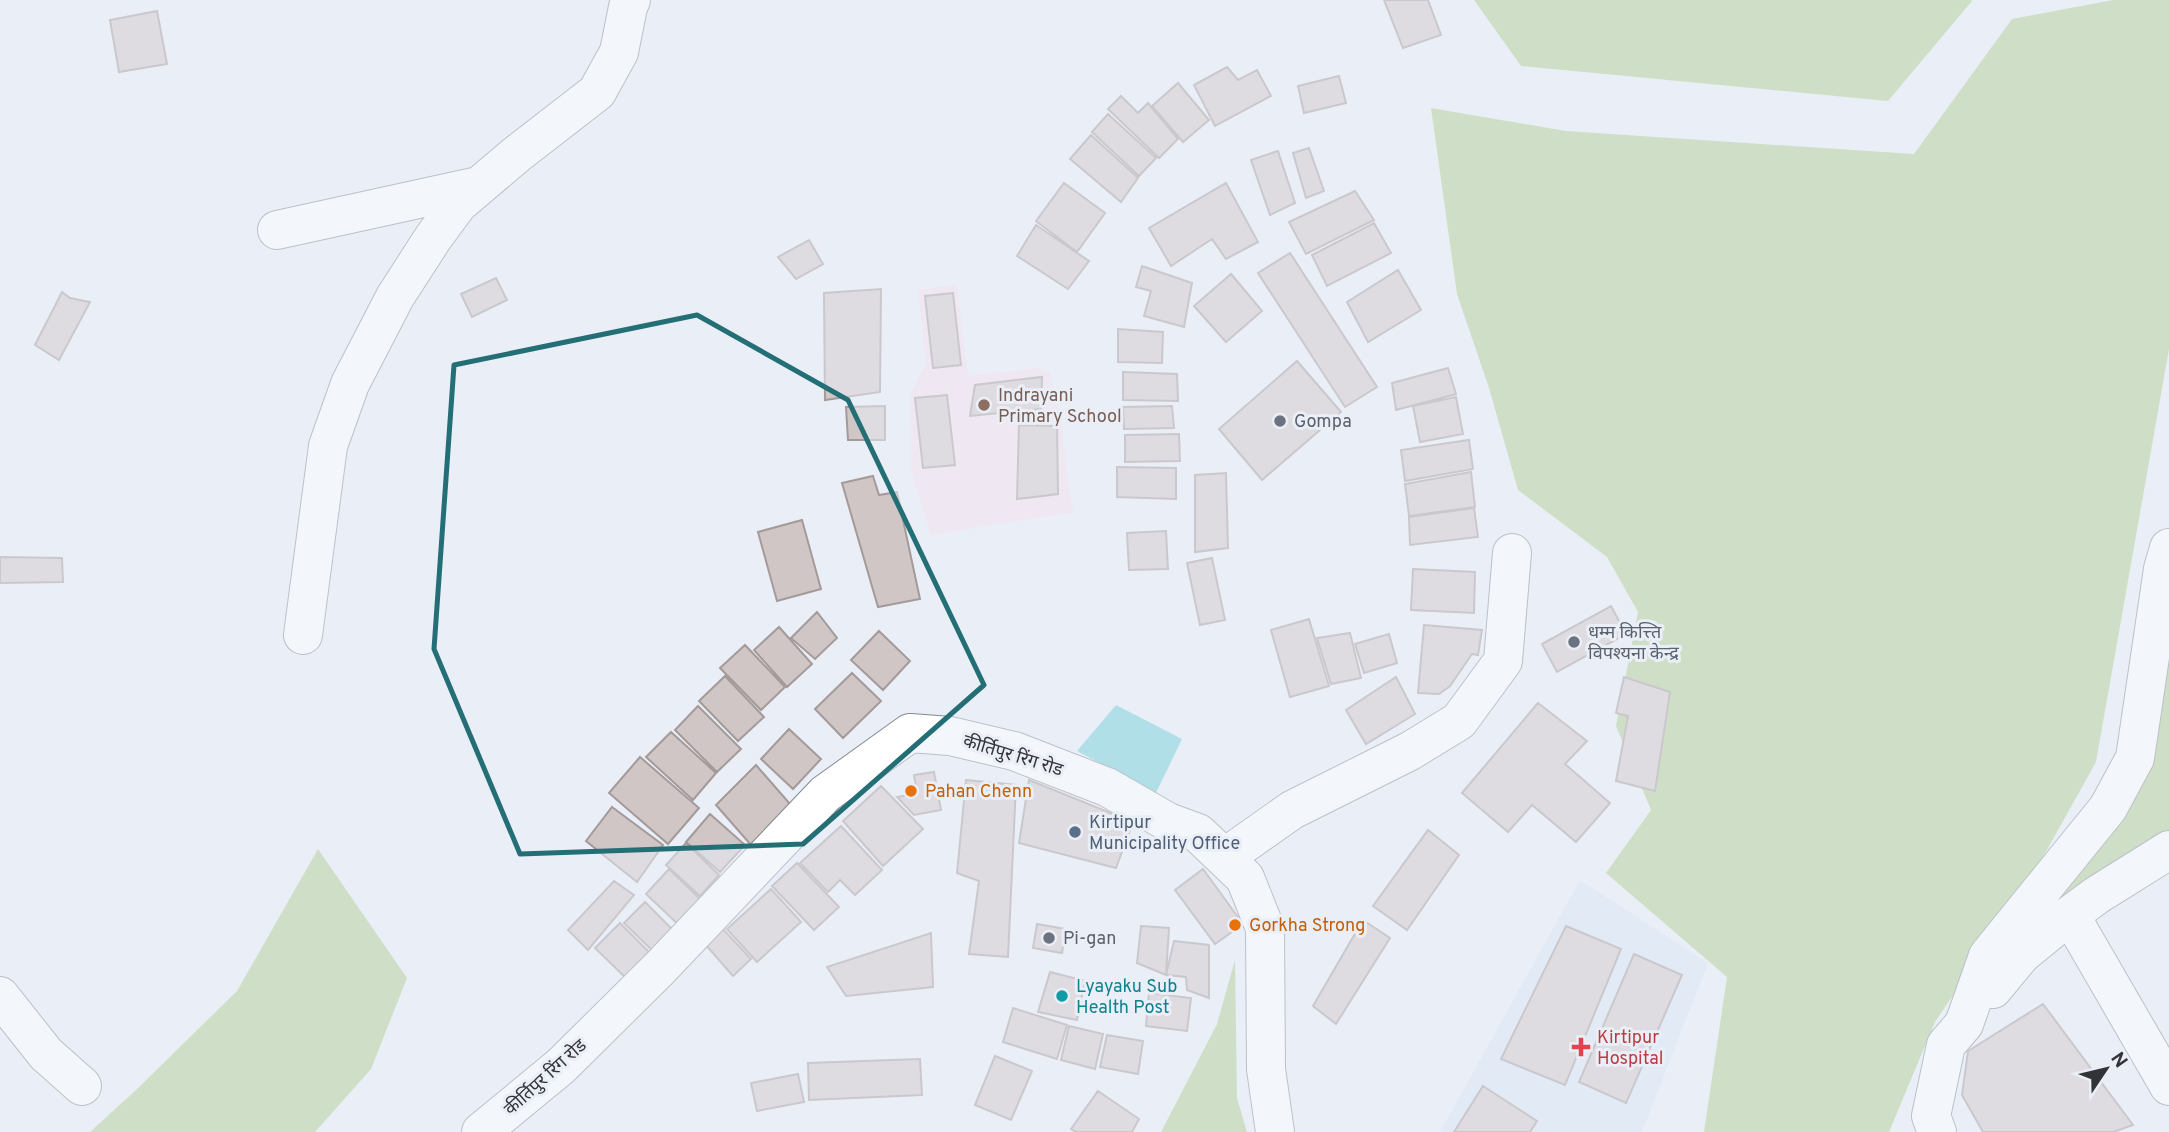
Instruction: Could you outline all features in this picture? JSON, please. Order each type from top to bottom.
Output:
[{"type":"street","points":[[303,635],[328,446],[350,384],[395,298],[458,204],[597,92],[619,52],[631,0]]},
{"type":"street","points":[[277,230],[478,186]]},
{"type":"street","points":[[1964,1024],[1988,956],[2108,808],[2136,758],[2163,569],[2169,548]]},
{"type":"street","points":[[1224,858],[1292,810],[1410,751],[1459,721],[1503,661],[1512,553]]},
{"type":"street","name":"कीर्तिपुर रिंग रोड","points":[[481,1132],[571,1056],[660,968],[825,794],[910,733],[950,736],[1014,751],[1107,787],[1168,822],[1198,833],[1245,878],[1265,928],[1266,1069],[1275,1132]]},
{"type":"street","points":[[1937,1132],[1931,1116],[1946,1045],[2022,954],[2097,895],[2169,850]]},
{"type":"street","points":[[2070,915],[2169,1086]]},
{"type":"street","points":[[0,996],[46,1054],[82,1086]]},
{"type":"highlighted area","points":[[697,315],[848,400],[984,685],[803,844],[520,854],[434,649],[454,365]]},
{"type":"shaded area","name":"Indrayani Primary School","points":[[957,285],[967,371],[970,376],[1036,368],[1050,372],[1061,417],[1070,501],[1074,512],[931,535],[911,470],[910,394],[926,363],[918,290]]},
{"type":"shaded area","name":"Kirtipur Hospital","points":[[1580,880],[1708,963],[1642,1132],[1440,1132]]},
{"type":"green space","points":[[1474,0],[1972,1],[1888,101],[1521,66]]},
{"type":"green space","points":[[2113,0],[2169,0],[2169,349],[2096,762],[2029,882],[1935,1022],[1889,1132],[1704,1132],[1727,977],[1606,873],[1651,810],[1616,726],[1638,612],[1607,557],[1518,490],[1489,388],[1457,294],[1431,108],[1566,131],[1914,154],[2012,19]]},
{"type":"green space","points":[[2169,608],[2169,830],[2045,908],[2138,743]]},
{"type":"green space","points":[[318,849],[407,978],[371,1069],[315,1132],[90,1132],[237,991]]},
{"type":"green space","points":[[1235,960],[1237,1098],[1247,1132],[1161,1132],[1217,1024]]},
{"type":"water","points":[[1116,705],[1182,739],[1156,793],[1077,751]]},
{"type":"building","points":[[1384,0],[1428,0],[1441,35],[1403,48]]},
{"type":"building","points":[[157,11],[167,64],[119,72],[110,20]]},
{"type":"building","points":[[1227,67],[1238,80],[1257,70],[1271,96],[1215,126],[1194,85]]},
{"type":"building","points":[[1339,76],[1346,103],[1304,113],[1298,86]]},
{"type":"building","points":[[1178,83],[1209,120],[1183,142],[1152,106]]},
{"type":"building","points":[[1121,96],[1138,113],[1148,103],[1178,139],[1159,158],[1108,109]]},
{"type":"building","points":[[1108,114],[1156,158],[1139,176],[1092,132]]},
{"type":"building","points":[[1091,135],[1138,178],[1121,202],[1070,159]]},
{"type":"building","points":[[1309,148],[1324,191],[1306,198],[1293,153]]},
{"type":"building","points":[[1278,151],[1295,203],[1270,215],[1251,160]]},
{"type":"building","points":[[1064,183],[1105,213],[1077,252],[1036,221]]},
{"type":"building","points":[[1226,183],[1258,242],[1226,259],[1212,239],[1171,266],[1149,228]]},
{"type":"building","points":[[1355,191],[1374,220],[1306,254],[1289,222]]},
{"type":"building","points":[[1374,223],[1391,253],[1327,286],[1312,255]]},
{"type":"building","points":[[1036,225],[1089,261],[1068,289],[1017,256]]},
{"type":"building","points":[[809,240],[823,264],[796,279],[778,257]]},
{"type":"building","points":[[1290,253],[1377,387],[1345,407],[1258,273]]},
{"type":"building","points":[[1142,266],[1192,283],[1184,327],[1144,316],[1151,291],[1136,287]]},
{"type":"building","points":[[1398,270],[1421,310],[1368,342],[1347,302]]},
{"type":"building","points":[[1231,274],[1262,311],[1226,342],[1194,306]]},
{"type":"building","points":[[496,278],[507,300],[472,317],[461,294]]},
{"type":"building","points":[[881,289],[880,392],[825,400],[824,293]]},
{"type":"building","points":[[62,292],[70,298],[90,302],[59,360],[35,345]]},
{"type":"building","points":[[953,293],[961,365],[933,368],[925,296]]},
{"type":"building","points":[[1118,329],[1163,332],[1162,363],[1118,362]]},
{"type":"building","name":"Gompa","points":[[1297,361],[1341,412],[1262,480],[1219,429]]},
{"type":"building","points":[[1448,368],[1456,394],[1396,410],[1392,383]]},
{"type":"building","points":[[1123,372],[1177,374],[1178,401],[1123,400]]},
{"type":"building","points":[[1042,377],[1041,409],[970,416],[975,385]]},
{"type":"building","points":[[947,395],[955,465],[923,468],[915,398]]},
{"type":"building","points":[[1456,397],[1463,434],[1420,442],[1413,406]]},
{"type":"building","points":[[885,406],[885,440],[848,440],[846,407]]},
{"type":"building","points":[[1172,406],[1174,428],[1124,429],[1123,407]]},
{"type":"building","points":[[1019,425],[1057,426],[1058,494],[1017,499]]},
{"type":"building","points":[[1179,434],[1180,461],[1125,462],[1125,435]]},
{"type":"building","points":[[1469,440],[1473,469],[1405,481],[1401,450]]},
{"type":"building","points":[[1117,467],[1176,468],[1176,499],[1117,497]]},
{"type":"building","points":[[1471,472],[1475,507],[1409,516],[1405,484]]},
{"type":"building","points":[[1226,473],[1228,548],[1195,552],[1195,475]]},
{"type":"building","points":[[873,476],[879,495],[897,492],[920,599],[878,607],[842,483]]},
{"type":"building","points":[[1474,508],[1478,537],[1410,545],[1409,517]]},
{"type":"building","points":[[802,520],[821,589],[777,601],[758,532]]},
{"type":"building","points":[[1166,531],[1168,569],[1129,570],[1127,533]]},
{"type":"building","points":[[0,557],[62,558],[63,582],[0,583]]},
{"type":"building","points":[[1212,558],[1225,620],[1200,625],[1187,563]]},
{"type":"building","points":[[1413,569],[1475,572],[1474,613],[1411,610]]},
{"type":"building","points":[[1611,606],[1626,634],[1557,672],[1542,644]]},
{"type":"building","points":[[817,612],[837,638],[815,659],[791,638]]},
{"type":"building","points":[[1309,619],[1329,686],[1290,697],[1271,630]]},
{"type":"building","points":[[1424,625],[1482,630],[1478,655],[1472,654],[1450,686],[1439,694],[1418,693]]},
{"type":"building","points":[[779,627],[812,664],[787,687],[754,650]]},
{"type":"building","points":[[879,631],[910,661],[883,690],[851,660]]},
{"type":"building","points":[[1350,633],[1361,678],[1331,684],[1317,638]]},
{"type":"building","points":[[1389,634],[1397,663],[1364,673],[1355,644]]},
{"type":"building","points":[[745,645],[785,687],[761,710],[720,668]]},
{"type":"building","points":[[852,673],[881,701],[843,738],[815,709]]},
{"type":"building","points":[[725,676],[764,717],[738,741],[699,701]]},
{"type":"building","points":[[1396,677],[1415,714],[1366,744],[1346,710]]},
{"type":"building","points":[[1624,677],[1670,692],[1655,791],[1616,781],[1628,716],[1616,713]]},
{"type":"building","points":[[1538,703],[1587,741],[1565,764],[1610,803],[1576,842],[1532,805],[1508,832],[1462,793]]},
{"type":"building","points":[[698,706],[741,749],[717,772],[675,730]]},
{"type":"building","points":[[789,729],[821,759],[793,789],[761,759]]},
{"type":"building","points":[[671,732],[716,773],[693,800],[646,757]]},
{"type":"building","points":[[640,757],[699,808],[668,844],[609,793]]},
{"type":"building","points":[[756,765],[790,804],[751,845],[716,805]]},
{"type":"building","points":[[934,772],[941,810],[914,815],[897,797],[917,794],[914,775]]},
{"type":"building","points":[[966,780],[1016,785],[1008,957],[969,954],[979,881],[957,873]]},
{"type":"building","name":"Kirtipur Municipality Office","points":[[1029,780],[1133,822],[1116,868],[1019,843]]},
{"type":"building","points":[[881,786],[923,829],[883,866],[843,821]]},
{"type":"building","points":[[612,807],[663,845],[637,882],[586,841]]},
{"type":"building","points":[[710,814],[745,845],[720,872],[686,842]]},
{"type":"building","points":[[841,826],[882,870],[855,895],[840,880],[828,892],[800,863]]},
{"type":"building","points":[[1428,830],[1459,855],[1407,930],[1373,906]]},
{"type":"building","points":[[686,843],[719,875],[700,896],[666,865]]},
{"type":"building","points":[[797,863],[839,907],[814,930],[772,886]]},
{"type":"building","points":[[669,869],[703,902],[680,926],[646,894]]},
{"type":"building","points":[[1203,869],[1243,924],[1215,944],[1175,890]]},
{"type":"building","points":[[614,881],[634,895],[588,950],[568,930]]},
{"type":"building","points":[[771,889],[801,922],[757,962],[727,929]]},
{"type":"building","points":[[645,902],[678,935],[658,956],[624,923]]},
{"type":"building","points":[[1363,920],[1390,938],[1336,1024],[1313,1006]]},
{"type":"building","points":[[620,923],[653,956],[629,981],[595,948]]},
{"type":"building","name":"Pi-gan","points":[[1037,924],[1066,929],[1062,953],[1033,948]]},
{"type":"building","points":[[1141,926],[1169,928],[1166,975],[1137,963]]},
{"type":"building","points":[[1566,926],[1621,949],[1565,1085],[1501,1059]]},
{"type":"building","points":[[721,927],[751,959],[733,976],[704,943]]},
{"type":"building","points":[[931,933],[933,987],[846,996],[827,967]]},
{"type":"building","points":[[1174,941],[1209,945],[1209,998],[1187,990],[1186,977],[1166,975]]},
{"type":"building","points":[[1634,954],[1682,975],[1626,1103],[1579,1082]]},
{"type":"building","name":"Lyayaku Sub Health Post","points":[[1050,972],[1085,981],[1077,1020],[1038,1012]]},
{"type":"building","points":[[1149,993],[1191,998],[1187,1031],[1146,1026]]},
{"type":"building","points":[[2043,1004],[2133,1125],[2113,1132],[1983,1132],[1962,1095],[1968,1051]]},
{"type":"building","points":[[1013,1008],[1067,1025],[1057,1059],[1003,1042]]},
{"type":"building","points":[[1069,1026],[1103,1034],[1095,1069],[1061,1060]]},
{"type":"building","points":[[1107,1035],[1143,1041],[1138,1074],[1100,1067]]},
{"type":"building","points":[[995,1056],[1032,1071],[1011,1120],[975,1105]]},
{"type":"building","points":[[920,1059],[922,1095],[809,1100],[808,1063]]},
{"type":"building","points":[[798,1074],[804,1102],[757,1111],[751,1083]]},
{"type":"building","points":[[1483,1086],[1537,1121],[1530,1132],[1454,1132]]},
{"type":"building","points":[[1098,1091],[1139,1119],[1132,1132],[1076,1132],[1071,1129]]},
{"type":"place","name":"Indrayani Primary School","points":[[984,405]]},
{"type":"place","name":"Gompa","points":[[1280,421]]},
{"type":"place","name":"धम्म कित्त्ति विपश्यना केन्द्र","points":[[1574,642]]},
{"type":"place","name":"Pahan Chenn","points":[[911,791]]},
{"type":"place","name":"Kirtipur Municipality Office","points":[[1075,832]]},
{"type":"place","name":"Gorkha Strong","points":[[1235,925]]},
{"type":"place","name":"Pi-gan","points":[[1049,938]]},
{"type":"place","name":"Lyayaku Sub Health Post","points":[[1062,996]]},
{"type":"place","name":"Kirtipur Hospital","points":[[1581,1047]]}]
